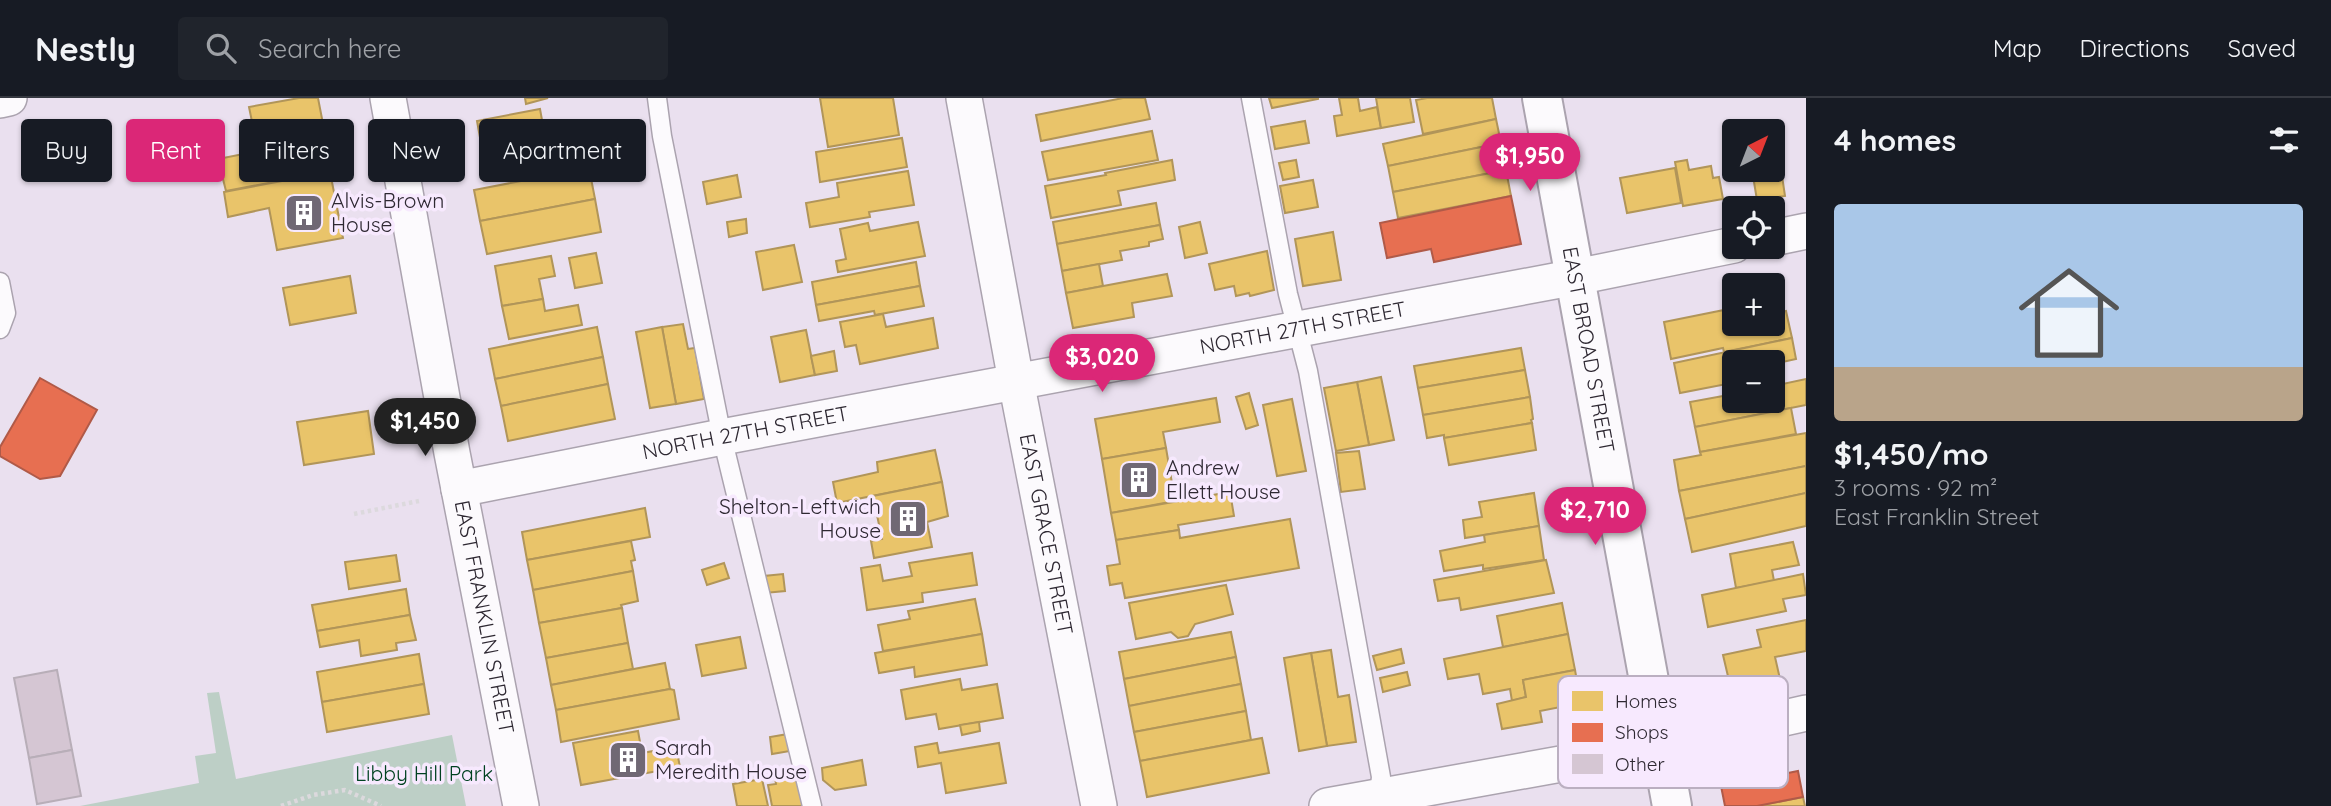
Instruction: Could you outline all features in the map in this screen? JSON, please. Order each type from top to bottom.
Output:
[{"type":"main road","name":"EAST BROAD STREET","points":[[1542,98],[1648,676]]},
{"type":"main road","name":"EAST BROAD STREET","points":[[1669,788],[1672,806]]},
{"type":"street","points":[[0,100],[9,98]]},
{"type":"street","name":"EAST FRANKLIN STREET","points":[[388,98],[459,489],[521,806]]},
{"type":"street","name":"EAST GRACE STREET","points":[[964,98],[1099,806]]},
{"type":"street","points":[[1785,235],[1806,231]]},
{"type":"street","name":"NORTH 27TH STREET","points":[[459,489],[1722,247]]},
{"type":"street","points":[[1788,717],[1806,713]]},
{"type":"street","points":[[1327,806],[1378,801],[1558,766]]},
{"type":"lane","points":[[656,98],[722,437],[813,806]]},
{"type":"lane","points":[[1251,98],[1288,294],[1308,372],[1381,777],[1378,801]]},
{"type":"lane","points":[[0,282],[6,313],[0,329]]},
{"type":"path","points":[[354,514],[419,501]]},
{"type":"path","points":[[281,806],[313,795],[345,790],[381,806]]},
{"type":"green space","name":"Libby Hill Park","points":[[219,692],[236,779],[452,735],[466,806],[80,806],[199,783],[195,756],[216,753],[207,693]]},
{"type":"building: Homes","points":[[299,98],[318,98],[322,119],[251,119],[249,107]]},
{"type":"building: Homes","points":[[525,98],[548,98],[526,104]]},
{"type":"building: Homes","points":[[820,98],[893,98],[899,135],[828,147]]},
{"type":"building: Homes","points":[[1123,98],[1145,98],[1150,119],[1041,141],[1036,115]]},
{"type":"building: Homes","points":[[1269,98],[1318,98],[1318,99],[1272,108]]},
{"type":"building: Homes","points":[[1339,98],[1358,98],[1360,111],[1377,107],[1381,128],[1337,136],[1334,116],[1342,115]]},
{"type":"building: Homes","points":[[1376,98],[1410,98],[1414,122],[1381,128]]},
{"type":"building: Homes","points":[[1492,98],[1496,119],[1423,134],[1416,100]]},
{"type":"building: Homes","points":[[540,109],[542,119],[488,119]]},
{"type":"building: Homes","points":[[1496,119],[1501,143],[1388,166],[1383,144]]},
{"type":"building: Homes","points":[[1305,121],[1309,143],[1275,149],[1271,127]]},
{"type":"building: Homes","points":[[1152,131],[1158,160],[1048,180],[1042,152]]},
{"type":"building: Homes","points":[[902,138],[907,167],[820,182],[816,152]]},
{"type":"building: Homes","points":[[1501,143],[1506,170],[1393,192],[1388,166]]},
{"type":"building: Homes","points":[[239,155],[239,182],[274,182],[226,191],[225,158]]},
{"type":"building: Homes","points":[[1172,160],[1175,180],[1118,191],[1121,205],[1051,218],[1045,186]]},
{"type":"building: Homes","points":[[1296,160],[1299,177],[1283,180],[1279,163]]},
{"type":"building: Homes","points":[[1687,160],[1689,170],[1711,166],[1713,178],[1719,177],[1722,199],[1683,206],[1675,162]]},
{"type":"building: Homes","points":[[1675,168],[1681,203],[1627,213],[1620,178]]},
{"type":"building: Homes","points":[[1506,170],[1511,196],[1398,218],[1393,192]]},
{"type":"building: Homes","points":[[908,171],[914,205],[869,212],[870,217],[810,227],[806,203],[839,197],[837,183]]},
{"type":"building: Homes","points":[[737,175],[741,197],[707,204],[703,182]]},
{"type":"building: Homes","points":[[1313,180],[1318,207],[1285,213],[1280,186]]},
{"type":"building: Homes","name":"Alvis-Brown House","points":[[277,182],[332,182],[343,238],[277,250],[269,208],[228,217],[224,192]]},
{"type":"building: Homes","points":[[516,182],[592,182],[595,199],[480,221],[474,190]]},
{"type":"building: Homes","points":[[1754,182],[1783,182],[1785,196],[1756,196]]},
{"type":"building: Homes","points":[[595,199],[601,232],[487,254],[480,221]]},
{"type":"building: Homes","points":[[1156,203],[1160,225],[1057,244],[1053,222]]},
{"type":"building: Homes","points":[[746,219],[747,233],[729,237],[727,222]]},
{"type":"building: Homes","points":[[918,222],[925,256],[838,272],[836,261],[846,259],[840,229],[868,223],[870,231]]},
{"type":"building: Homes","points":[[1200,222],[1207,253],[1185,258],[1179,227]]},
{"type":"building: Homes","points":[[1160,225],[1163,239],[1149,242],[1149,246],[1120,251],[1122,260],[1062,271],[1057,244]]},
{"type":"building: Homes","points":[[1333,232],[1341,280],[1303,286],[1295,239]]},
{"type":"building: Homes","points":[[794,245],[802,282],[763,290],[756,252]]},
{"type":"building: Homes","points":[[1267,251],[1274,290],[1250,296],[1249,293],[1236,296],[1234,286],[1215,290],[1209,264]]},
{"type":"building: Homes","points":[[596,253],[602,283],[575,288],[569,258]]},
{"type":"building: Homes","points":[[551,256],[555,276],[539,279],[543,299],[502,306],[495,266]]},
{"type":"building: Homes","points":[[916,262],[920,286],[816,305],[812,282]]},
{"type":"building: Homes","points":[[1099,264],[1103,286],[1066,293],[1062,271]]},
{"type":"building: Homes","points":[[1167,274],[1172,296],[1132,303],[1134,317],[1073,328],[1066,293]]},
{"type":"building: Homes","points":[[350,276],[356,313],[290,325],[283,288]]},
{"type":"building: Homes","points":[[920,286],[924,306],[875,315],[874,311],[819,321],[816,305]]},
{"type":"building: Homes","points":[[543,299],[545,311],[578,305],[582,325],[509,339],[502,306]]},
{"type":"building: Homes","points":[[1722,310],[1722,336],[1785,336],[1786,311],[1792,338],[1671,359],[1664,322]]},
{"type":"building: Homes","points":[[883,314],[886,327],[933,318],[938,348],[860,364],[856,345],[845,347],[840,322]]},
{"type":"building: Homes","points":[[683,324],[688,349],[695,348],[704,399],[676,404],[662,327]]},
{"type":"building: Homes","points":[[597,327],[603,357],[495,379],[489,349]]},
{"type":"building: Homes","points":[[662,327],[676,404],[650,408],[636,332]]},
{"type":"building: Homes","points":[[806,330],[815,375],[780,382],[771,337]]},
{"type":"building: Homes","points":[[1792,338],[1796,359],[1785,361],[1785,350],[1735,350]]},
{"type":"building: Homes","points":[[1521,348],[1525,370],[1418,388],[1414,366]]},
{"type":"building: Homes","points":[[834,351],[837,371],[815,375],[811,356]]},
{"type":"building: Homes","points":[[1722,353],[1722,385],[1680,393],[1674,363]]},
{"type":"building: Homes","points":[[603,357],[608,384],[501,406],[495,379]]},
{"type":"building: Homes","points":[[1525,370],[1530,397],[1423,415],[1418,388]]},
{"type":"building: Homes","points":[[1381,377],[1394,440],[1369,445],[1357,382]]},
{"type":"building: Homes","points":[[1806,379],[1806,405],[1785,409],[1785,383]]},
{"type":"building: Homes","points":[[1357,382],[1369,445],[1336,451],[1324,388]]},
{"type":"building: Homes","points":[[608,384],[615,419],[508,441],[501,406]]},
{"type":"building: Homes","points":[[1249,393],[1258,425],[1246,429],[1236,397]]},
{"type":"building: Homes","points":[[1722,396],[1722,413],[1766,413],[1695,427],[1690,402]]},
{"type":"building: Homes","points":[[1530,397],[1532,423],[1444,438],[1444,435],[1427,438],[1423,415]]},
{"type":"building: Homes","points":[[1216,398],[1220,422],[1163,432],[1166,448],[1102,459],[1095,419]]},
{"type":"building: Homes","points":[[1292,399],[1306,471],[1277,476],[1263,405]]},
{"type":"building: Homes","points":[[1791,408],[1796,434],[1700,452],[1695,427],[1766,413],[1785,413],[1785,409]]},
{"type":"building: Homes","points":[[368,411],[374,454],[304,465],[297,422]]},
{"type":"building: Homes","points":[[1532,423],[1536,450],[1449,465],[1444,438]]},
{"type":"building: Homes","points":[[1806,433],[1806,466],[1679,491],[1674,460],[1701,455],[1700,452]]},
{"type":"building: Homes","name":"Andrew Ellett House","points":[[1166,448],[1175,501],[1111,513],[1102,459]]},
{"type":"building: Homes","points":[[935,450],[942,482],[837,503],[833,482],[878,472],[877,462]]},
{"type":"building: Homes","points":[[1359,451],[1365,489],[1341,492],[1336,453]]},
{"type":"building: Homes","points":[[1806,466],[1806,493],[1685,519],[1679,491]]},
{"type":"building: Homes","name":"Shelton-Leftwich House","points":[[942,482],[948,516],[927,522],[932,547],[874,558],[871,541],[882,539],[873,496]]},
{"type":"building: Homes","points":[[1230,492],[1234,516],[1178,525],[1179,530],[1116,540],[1111,513]]},
{"type":"building: Homes","points":[[1534,493],[1539,526],[1465,538],[1463,520],[1482,517],[1479,502]]},
{"type":"building: Homes","points":[[1806,493],[1806,526],[1692,552],[1685,519]]},
{"type":"building: Homes","points":[[645,508],[650,537],[527,560],[522,532]]},
{"type":"building: Homes","points":[[1290,519],[1299,568],[1125,598],[1122,583],[1110,585],[1107,566],[1120,564],[1116,540],[1179,530],[1180,538]]},
{"type":"building: Homes","points":[[1539,526],[1544,560],[1483,569],[1483,565],[1444,571],[1440,551],[1485,542],[1484,535]]},
{"type":"building: Homes","points":[[631,541],[635,560],[631,561],[633,571],[533,590],[527,560]]},
{"type":"building: Homes","points":[[1793,542],[1799,565],[1772,570],[1774,581],[1736,588],[1730,554]]},
{"type":"building: Homes","points":[[972,553],[977,585],[922,593],[923,602],[867,610],[861,568],[880,565],[883,581],[912,576],[909,563]]},
{"type":"building: Homes","points":[[396,555],[400,581],[349,589],[345,562]]},
{"type":"building: Homes","points":[[1546,560],[1554,593],[1461,610],[1459,598],[1438,601],[1434,580]]},
{"type":"building: Homes","points":[[724,563],[729,578],[707,585],[702,570]]},
{"type":"building: Homes","points":[[633,571],[638,601],[621,605],[622,608],[539,623],[533,590]]},
{"type":"building: Homes","points":[[783,574],[785,591],[765,593],[764,576]]},
{"type":"building: Homes","points":[[1803,574],[1806,595],[1783,599],[1786,611],[1708,627],[1702,595]]},
{"type":"building: Homes","points":[[1226,585],[1233,614],[1195,624],[1188,636],[1178,638],[1171,632],[1136,639],[1129,603]]},
{"type":"building: Homes","points":[[406,589],[410,615],[317,631],[312,605]]},
{"type":"building: Homes","points":[[975,599],[982,634],[883,651],[878,625],[910,619],[908,611]]},
{"type":"building: Homes","points":[[1562,603],[1568,634],[1503,647],[1497,616]]},
{"type":"building: Homes","points":[[622,608],[628,643],[546,658],[539,623]]},
{"type":"building: Homes","points":[[410,615],[416,640],[396,643],[397,650],[361,656],[359,640],[320,647],[317,631]]},
{"type":"building: Homes","points":[[1806,620],[1806,651],[1775,657],[1779,676],[1728,676],[1723,655],[1761,647],[1757,630]]},
{"type":"building: Homes","points":[[1231,632],[1236,657],[1124,679],[1119,652]]},
{"type":"building: Homes","points":[[982,634],[987,665],[915,677],[914,667],[879,673],[875,653]]},
{"type":"building: Homes","points":[[1568,634],[1575,670],[1523,680],[1526,697],[1512,701],[1510,689],[1483,694],[1479,674],[1448,679],[1444,659]]},
{"type":"building: Homes","points":[[740,637],[746,668],[702,676],[696,645]]},
{"type":"building: Homes","points":[[628,643],[633,669],[551,685],[546,658]]},
{"type":"building: Homes","points":[[1401,649],[1404,663],[1377,670],[1373,656]]},
{"type":"building: Homes","points":[[1331,650],[1338,697],[1349,695],[1356,742],[1327,746],[1311,653]]},
{"type":"building: Homes","points":[[1311,653],[1327,746],[1299,751],[1284,658]]},
{"type":"building: Homes","points":[[419,654],[424,684],[322,702],[317,672]]},
{"type":"building: Homes","points":[[1236,657],[1241,684],[1129,706],[1124,679]]},
{"type":"building: Homes","points":[[665,663],[670,689],[556,710],[551,685]]},
{"type":"building: Homes","points":[[1575,670],[1576,676],[1558,676],[1558,707],[1540,711],[1542,722],[1502,729],[1497,704],[1526,697],[1523,680]]},
{"type":"building: Homes","points":[[1407,672],[1410,685],[1383,692],[1380,678]]},
{"type":"building: Homes","points":[[960,679],[962,690],[997,684],[1003,718],[939,729],[936,714],[906,719],[901,690]]},
{"type":"building: Homes","points":[[424,684],[429,714],[327,732],[322,702]]},
{"type":"building: Homes","points":[[1241,684],[1246,711],[1134,732],[1129,706]]},
{"type":"building: Homes","points":[[674,690],[679,719],[561,742],[556,710]]},
{"type":"building: Homes","points":[[1246,711],[1251,740],[1140,761],[1134,732]]},
{"type":"building: Homes","points":[[979,722],[980,731],[962,735],[960,725]]},
{"type":"building: Homes","name":"Sarah Meredith House","points":[[638,731],[642,753],[676,747],[680,767],[581,785],[573,743]]},
{"type":"building: Homes","points":[[788,734],[790,751],[772,754],[770,737]]},
{"type":"building: Homes","points":[[1262,738],[1269,773],[1147,797],[1140,761]]},
{"type":"building: Homes","points":[[937,743],[939,753],[999,743],[1006,783],[946,793],[941,763],[918,767],[915,747]]},
{"type":"building: Homes","points":[[862,760],[866,785],[835,790],[823,780],[822,768]]},
{"type":"building: Homes","points":[[800,772],[807,806],[772,806],[768,785],[776,784],[775,777]]},
{"type":"building: Homes","points":[[762,779],[768,806],[737,806],[733,784]]},
{"type":"building: Homes","points":[[1803,797],[1805,806],[1757,806]]},
{"type":"building: Shops","points":[[1511,196],[1521,244],[1434,262],[1431,249],[1387,258],[1380,223]]},
{"type":"building: Shops","points":[[40,378],[97,410],[60,476],[40,479],[0,456],[0,447]]},
{"type":"building: Shops","points":[[1798,771],[1803,797],[1757,806],[1725,806],[1721,788],[1788,788],[1788,773]]},
{"type":"building: Other","points":[[57,670],[72,750],[29,758],[14,678]]},
{"type":"building: Other","points":[[72,750],[81,796],[37,804],[29,758]]},
{"type":"place","name":"Alvis-Brown House","points":[[304,213]]},
{"type":"place","name":"Andrew Ellett House","points":[[1139,480]]},
{"type":"place","name":"Shelton-Leftwich House","points":[[908,519]]},
{"type":"place","name":"Sarah Meredith House","points":[[628,760]]}]
